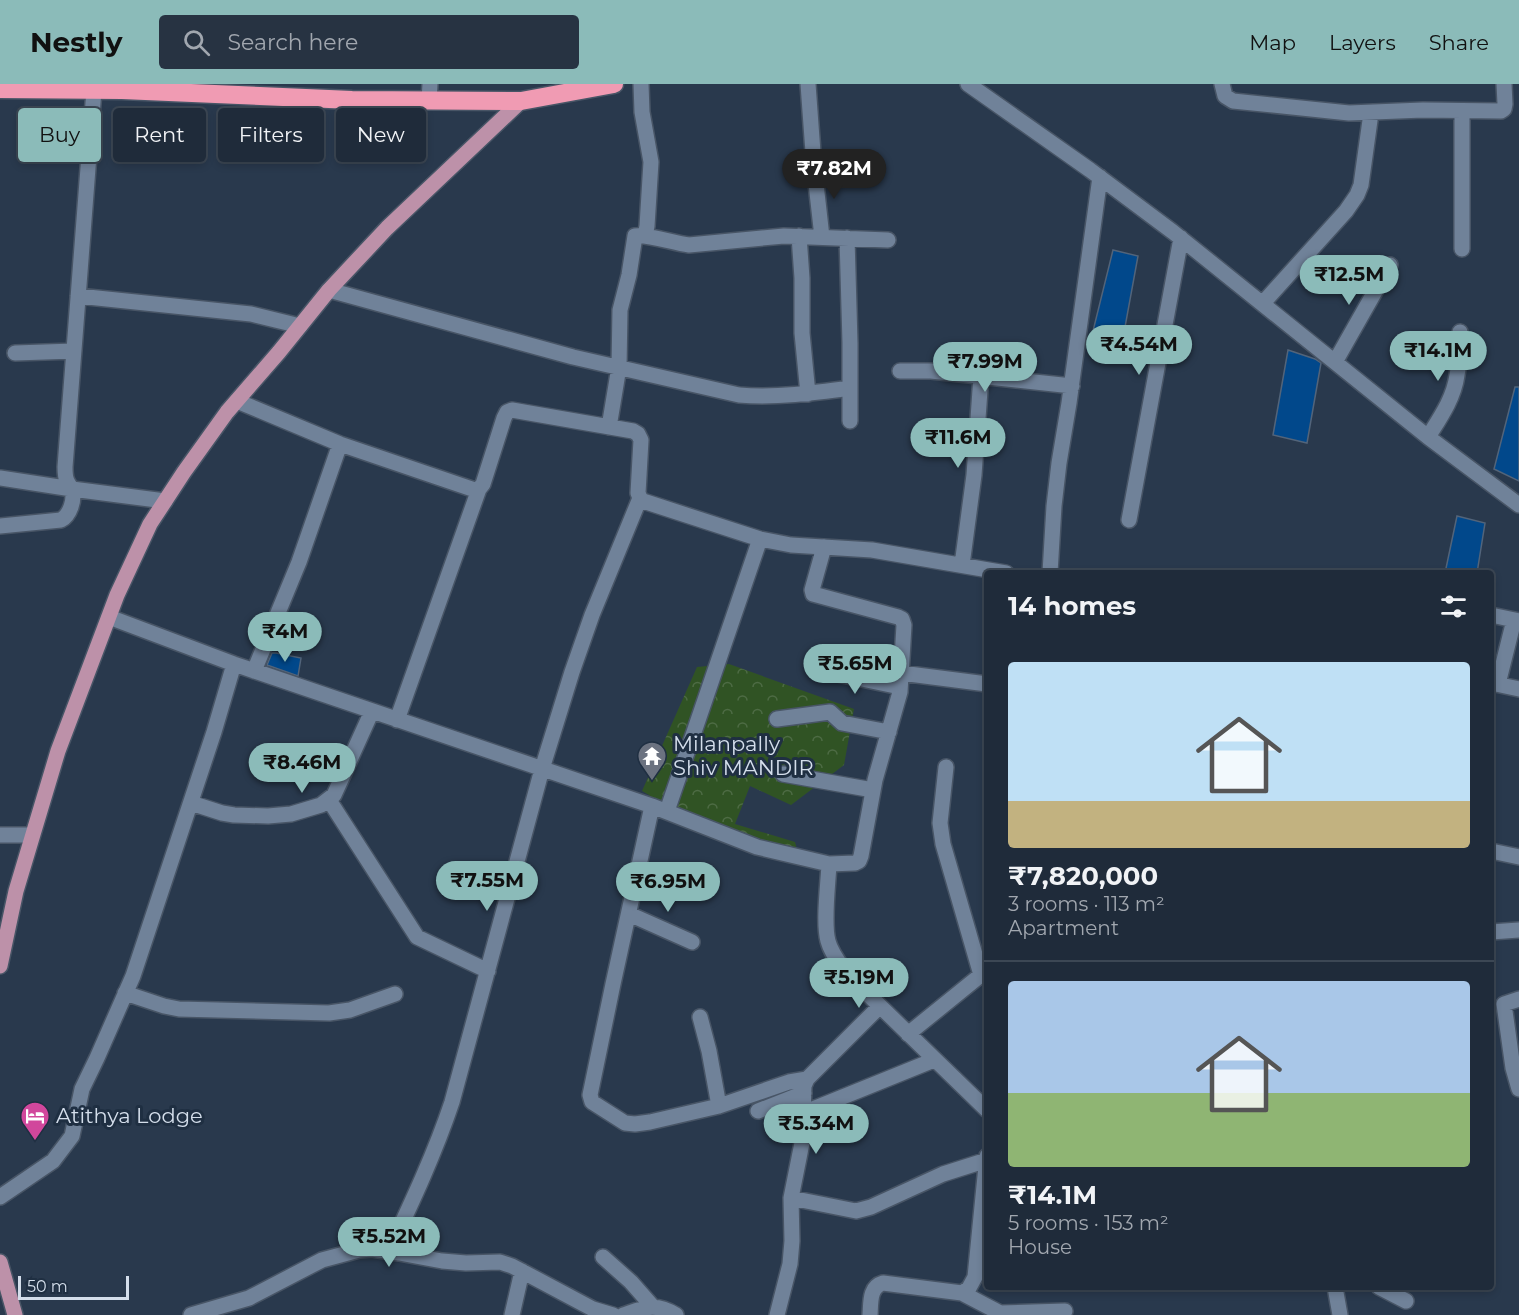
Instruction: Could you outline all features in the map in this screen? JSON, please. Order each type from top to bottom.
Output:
[{"type":"highway","points":[[0,89],[94,90],[119,87],[352,100],[430,92],[520,101],[614,84]]},
{"type":"main road","points":[[0,966],[16,891],[57,750],[117,595],[150,524],[184,472],[237,401],[329,290],[387,228],[520,101]]},
{"type":"main road","points":[[0,1262],[15,1315]]},
{"type":"street","points":[[641,84],[644,123],[651,162],[645,236]]},
{"type":"street","points":[[808,84],[822,237]]},
{"type":"street","points":[[968,84],[1100,177],[1181,238],[1428,437],[1519,505]]},
{"type":"street","points":[[1222,84],[1225,96],[1233,101],[1337,112],[1371,113],[1423,110],[1501,111],[1505,104],[1504,84]]},
{"type":"street","points":[[0,526],[61,520],[69,513],[72,489],[67,481],[65,467],[94,90]]},
{"type":"street","points":[[1462,111],[1462,249]]},
{"type":"street","points":[[1263,303],[1346,211],[1357,195],[1361,184],[1371,113]]},
{"type":"street","points":[[1050,570],[1059,463],[1072,386],[1100,177]]},
{"type":"street","points":[[609,427],[619,367],[619,320],[633,238],[637,235],[689,245],[784,236],[888,240]]},
{"type":"street","points":[[799,236],[802,333],[808,394]]},
{"type":"street","points":[[847,238],[850,421]]},
{"type":"street","points":[[1129,520],[1181,238]]},
{"type":"street","points":[[1335,362],[1390,266]]},
{"type":"street","points":[[329,290],[537,347],[739,395],[808,394],[850,388]]},
{"type":"street","points":[[78,296],[250,314],[300,326]]},
{"type":"street","points":[[1428,437],[1450,400],[1455,386],[1460,332]]},
{"type":"street","points":[[15,353],[74,351]]},
{"type":"street","points":[[900,371],[931,370],[1072,386]]},
{"type":"street","points":[[962,565],[974,475],[981,376]]},
{"type":"street","points":[[237,401],[340,444],[475,490],[479,489]]},
{"type":"street","points":[[397,720],[479,489],[483,484],[504,418],[507,412],[512,410],[633,431],[638,434],[641,440],[638,493],[643,501],[760,539],[791,545],[872,550],[990,570]]},
{"type":"street","points":[[254,671],[299,562],[340,444]]},
{"type":"street","points":[[0,478],[165,501]]},
{"type":"street","points":[[389,1251],[447,1119],[542,770],[569,682],[592,615],[640,498]]},
{"type":"street","points":[[760,539],[660,808],[629,914],[590,1095],[592,1102],[615,1117],[626,1123],[635,1124],[719,1106],[775,1086],[806,1086]]},
{"type":"street","points":[[108,617],[254,671],[660,808],[757,847],[829,864],[855,863],[859,861],[873,790],[896,707],[901,680],[904,625],[902,619],[812,593],[824,547]]},
{"type":"street","points":[[1494,616],[1516,621],[1495,684],[1519,689]]},
{"type":"street","points":[[0,1197],[53,1161],[72,1136],[82,1089],[98,1058],[133,975],[191,803],[234,664]]},
{"type":"street","points":[[816,671],[901,680],[984,684]]},
{"type":"street","points":[[191,803],[222,813],[268,816],[291,814],[321,805],[334,795],[372,711]]},
{"type":"street","points":[[777,719],[830,712],[842,723],[889,732]]},
{"type":"street","points":[[908,1035],[984,973],[942,844],[940,823],[946,767]]},
{"type":"street","points":[[783,774],[873,790]]},
{"type":"street","points":[[329,800],[417,937],[488,971]]},
{"type":"street","points":[[0,835],[32,835]]},
{"type":"street","points":[[1494,851],[1519,857]]},
{"type":"street","points":[[829,864],[826,927],[833,953],[847,974],[879,1007],[984,1108]]},
{"type":"street","points":[[629,914],[693,942]]},
{"type":"street","points":[[1494,932],[1519,930]]},
{"type":"street","points":[[125,993],[179,1009],[329,1013],[350,1010],[395,994]]},
{"type":"street","points":[[1519,999],[1497,1005],[1519,1089]]},
{"type":"street","points":[[758,1111],[806,1086],[879,1007]]},
{"type":"street","points":[[700,1017],[719,1106]]},
{"type":"street","points":[[803,1113],[934,1060]]},
{"type":"street","points":[[777,1315],[792,1241],[790,1198],[802,1143],[806,1086]]},
{"type":"street","points":[[790,1198],[856,1211],[872,1207],[943,1174],[984,1159]]},
{"type":"street","points":[[962,1293],[969,1288],[975,1277],[984,1195]]},
{"type":"street","points":[[191,1315],[225,1311],[322,1260],[348,1252],[372,1249],[442,1261],[500,1262],[522,1271],[593,1309],[613,1315]]},
{"type":"street","points":[[603,1257],[631,1282],[653,1307]]},
{"type":"street","points":[[512,1315],[522,1271]]},
{"type":"street","points":[[870,1315],[874,1288],[883,1283],[962,1293],[1000,1314],[1065,1311]]},
{"type":"street","points":[[1336,1290],[1340,1315]]},
{"type":"street","points":[[1385,1290],[1406,1300]]},
{"type":"street","points":[[622,1315],[646,1307],[662,1308],[676,1315]]},
{"type":"green space","points":[[729,664],[854,709],[844,765],[791,805],[750,786],[735,824],[795,842],[799,857],[729,843],[653,801],[642,791],[697,667]]},
{"type":"building","points":[[1113,250],[1138,256],[1123,338],[1092,335]]},
{"type":"building","points":[[1288,350],[1321,363],[1307,443],[1273,435]]},
{"type":"building","points":[[1515,387],[1519,387],[1519,481],[1494,469]]},
{"type":"building","points":[[1457,516],[1485,523],[1477,570],[1446,570]]},
{"type":"building","points":[[272,653],[301,658],[298,676],[267,665]]},
{"type":"place","name":"Milanpally Shiv MANDIR","points":[[652,782]]},
{"type":"place","name":"Atithya Lodge","points":[[35,1142]]}]
